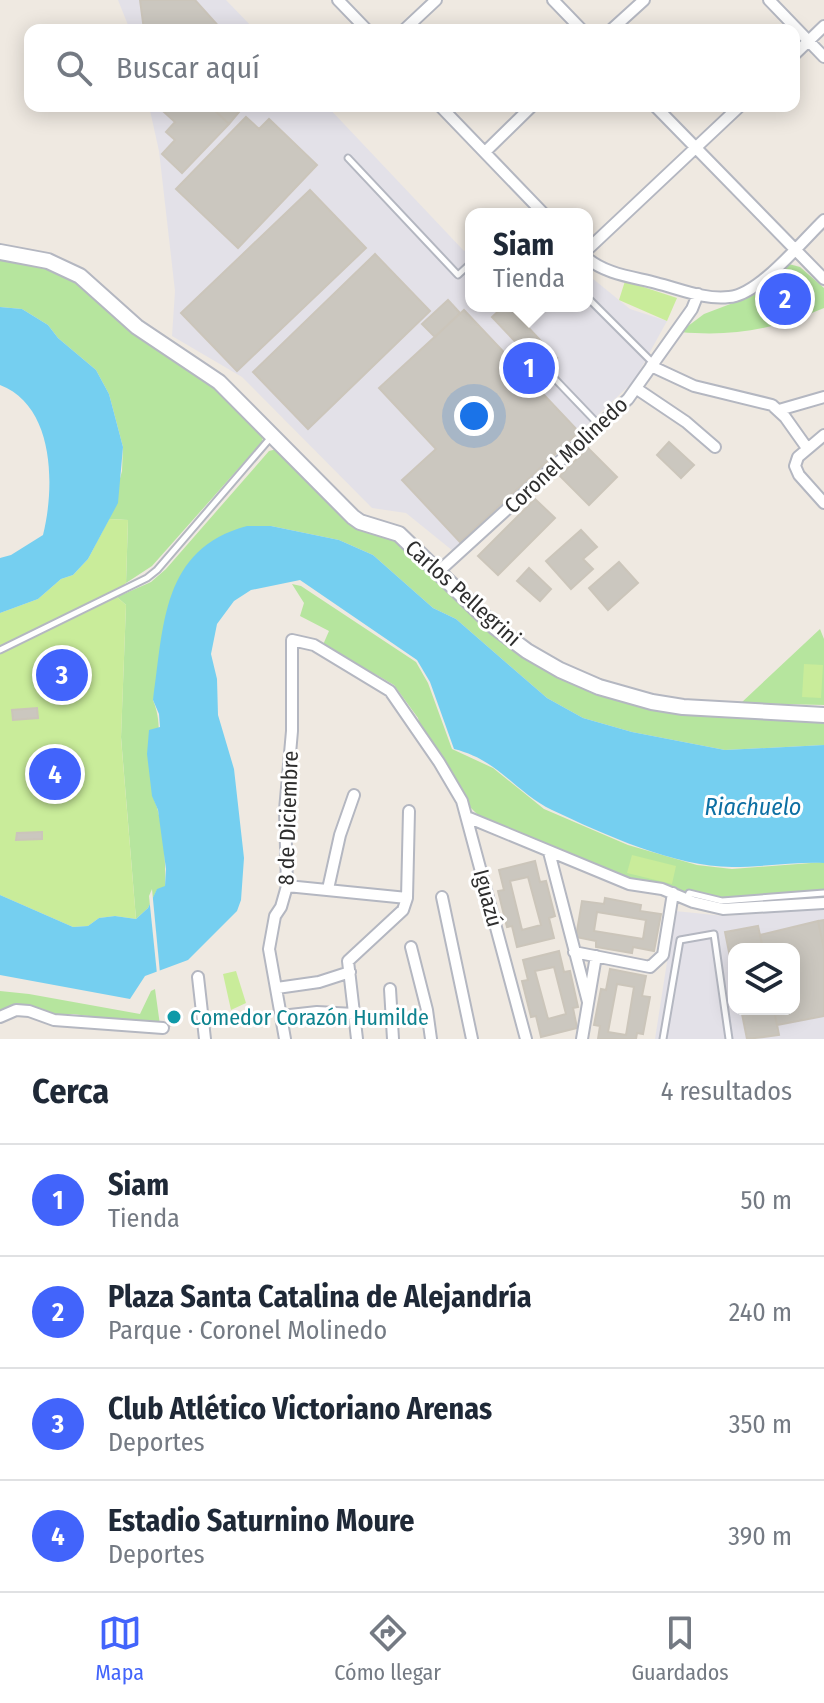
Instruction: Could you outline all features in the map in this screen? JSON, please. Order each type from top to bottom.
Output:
[{"type":"street","points":[[338,0],[361,24]]},
{"type":"street","points":[[410,24],[436,0]]},
{"type":"street","points":[[553,0],[576,24]]},
{"type":"street","points":[[618,24],[644,0]]},
{"type":"street","points":[[769,0],[792,24]]},
{"type":"street","points":[[800,49],[824,26]]},
{"type":"street","points":[[800,32],[824,57]]},
{"type":"street","points":[[446,112],[538,208]]},
{"type":"street","points":[[485,152],[526,112]]},
{"type":"street","points":[[661,112],[824,279]]},
{"type":"street","points":[[593,244],[734,112]]},
{"type":"street","points":[[593,261],[608,270],[698,294],[716,297],[743,294],[762,281],[824,220]]},
{"type":"street","name":"Carlos Pellegrini","points":[[0,252],[48,261],[80,276],[137,327],[219,382],[353,517],[399,534],[495,627],[560,670],[599,687],[683,707],[824,715]]},
{"type":"street","name":"Coronel Molinedo","points":[[438,572],[637,389],[692,309],[698,294]]},
{"type":"street","points":[[652,364],[694,386],[763,402],[779,410],[807,448]]},
{"type":"street","points":[[637,389],[686,422],[715,447]]},
{"type":"street","points":[[779,410],[824,397]]},
{"type":"street","points":[[824,435],[795,461],[799,475],[824,503]]},
{"type":"street","name":"Iguazú","points":[[292,640],[314,645],[390,691],[462,801],[526,1039]]},
{"type":"street","name":"8 de Diciembre","points":[[285,1039],[269,949],[275,916],[287,886],[285,810],[292,731],[292,640]]},
{"type":"street","points":[[328,889],[340,835],[354,795]]},
{"type":"street","points":[[277,988],[319,982],[349,966],[403,910],[407,898],[409,811]]},
{"type":"street","points":[[467,817],[629,884],[662,889],[723,909],[824,903]]},
{"type":"street","points":[[549,852],[588,1002]]},
{"type":"street","points":[[287,886],[407,898]]},
{"type":"street","points":[[574,952],[650,967],[663,955],[673,893]]},
{"type":"street","points":[[442,897],[472,1039]]},
{"type":"street","points":[[411,947],[431,1039]]},
{"type":"street","points":[[582,1039],[596,956]]},
{"type":"street","points":[[349,966],[357,1039]]},
{"type":"street","points":[[198,977],[205,1039]]},
{"type":"street","points":[[390,989],[393,1039]]},
{"type":"street","points":[[0,1017],[16,1010],[54,1020],[163,1028]]},
{"type":"street","points":[[281,1016],[317,1012],[354,1014]]},
{"type":"lane","points":[[348,158],[458,275],[465,269]]},
{"type":"lane","points":[[593,303],[652,364]]},
{"type":"lane","points":[[555,379],[600,425]]},
{"type":"lane","points":[[0,650],[111,597],[157,570],[273,435]]},
{"type":"lane","points":[[687,899],[689,893],[722,901],[824,893]]},
{"type":"lane","points":[[663,1039],[680,940],[714,934],[729,1039]]},
{"type":"shaded area","points":[[118,0],[226,0],[249,24],[128,24]]},
{"type":"shaded area","points":[[150,112],[333,112],[465,250],[465,312],[593,312],[593,279],[630,309],[667,321],[634,381],[453,551],[406,513],[372,508],[242,377],[172,336],[175,291],[159,151]]},
{"type":"shaded area","points":[[824,909],[824,1039],[655,1039],[675,911],[724,916]]},
{"type":"green space","points":[[0,258],[33,263],[64,273],[83,286],[115,318],[218,388],[264,432],[262,442],[152,566],[126,583],[128,520],[109,519],[122,471],[123,447],[109,394],[96,370],[58,338],[48,325],[22,309],[0,307]]},
{"type":"green space","points":[[789,264],[800,267],[824,288],[824,308],[754,330],[680,332],[704,314],[754,295]]},
{"type":"green space","points":[[625,281],[677,298],[667,321],[619,300]]},
{"type":"green space","points":[[281,448],[343,512],[392,534],[494,630],[598,689],[824,721],[824,745],[725,750],[632,732],[583,718],[547,698],[456,619],[433,608],[373,555],[339,540],[271,526],[153,700],[159,735],[153,793],[163,839],[165,887],[157,890],[148,908],[136,919],[121,737],[126,605],[117,597],[151,582],[166,569],[269,451]]},
{"type":"green space","points":[[109,519],[128,520],[126,583],[117,591],[117,597],[126,605],[121,738],[136,919],[115,916],[99,918],[88,926],[73,927],[0,895],[0,613],[38,599],[61,579],[73,575],[88,559]]},
{"type":"green space","points":[[292,584],[301,586],[416,662],[428,683],[452,749],[493,768],[544,809],[628,845],[697,865],[732,869],[824,862],[824,899],[711,903],[626,880],[481,818],[467,804],[421,729],[418,718],[394,685],[375,674],[366,673],[322,647],[329,631],[300,616],[304,603]]},
{"type":"green space","points":[[820,629],[824,639],[824,705],[741,703]]},
{"type":"green space","points":[[804,664],[823,665],[821,698],[802,697]]},
{"type":"green space","points":[[632,855],[676,866],[672,884],[627,873]]},
{"type":"green space","points":[[236,971],[246,1003],[231,1010],[223,974]]},
{"type":"green space","points":[[155,989],[160,1025],[73,1014],[51,1016],[0,1012],[0,991],[140,1014],[151,991]]},
{"type":"water","points":[[0,307],[22,309],[48,325],[58,338],[96,370],[109,394],[123,447],[118,503],[88,559],[73,575],[61,579],[38,599],[0,613],[0,558],[11,555],[43,535],[49,472],[47,450],[32,411],[18,396],[0,385]]},
{"type":"water","name":"Riachuelo","points":[[247,526],[271,526],[339,540],[373,555],[433,608],[456,619],[547,698],[583,718],[632,732],[725,750],[824,745],[824,863],[710,866],[663,855],[616,839],[539,803],[495,768],[454,749],[430,682],[417,660],[300,580],[251,590],[234,601],[217,624],[211,654],[217,679],[218,715],[234,769],[244,858],[241,900],[237,911],[188,960],[145,976],[130,999],[0,975],[0,895],[73,927],[88,926],[99,918],[115,916],[136,919],[148,908],[157,889],[165,886],[166,869],[158,810],[152,796],[147,754],[149,730],[160,727],[153,700],[165,618],[182,572],[198,552],[219,537]]},
{"type":"pier","points":[[152,889],[160,973],[157,974],[149,896]]},
{"type":"building","points":[[140,0],[195,0],[217,24],[143,24]]},
{"type":"building","points":[[164,112],[216,112],[229,124],[182,173],[162,154],[175,140],[166,132],[175,122]]},
{"type":"building","points":[[216,112],[239,112],[229,124]]},
{"type":"building","points":[[246,117],[259,129],[269,119],[317,165],[238,248],[176,189]]},
{"type":"building","points":[[310,190],[366,248],[237,371],[181,313]]},
{"type":"building","points":[[375,254],[430,311],[308,429],[253,372]]},
{"type":"building","points":[[448,300],[460,313],[435,337],[422,324]]},
{"type":"building","points":[[464,310],[579,432],[460,542],[402,480],[436,449],[379,388]]},
{"type":"building","points":[[497,312],[514,312],[557,358],[543,371],[492,317]]},
{"type":"building","points":[[669,442],[694,465],[681,478],[657,455]]},
{"type":"building","points":[[588,448],[617,477],[589,505],[560,476]]},
{"type":"building","points":[[535,499],[555,518],[498,575],[478,556]]},
{"type":"building","points":[[581,530],[597,547],[583,559],[593,569],[571,589],[546,561]]},
{"type":"building","points":[[619,562],[638,583],[608,610],[589,588]]},
{"type":"building","points":[[529,568],[551,589],[540,601],[517,581]]},
{"type":"building","points":[[37,708],[38,718],[13,720],[12,710]]},
{"type":"building","points":[[42,832],[42,839],[16,840],[17,833]]},
{"type":"building","points":[[535,861],[540,882],[546,881],[555,916],[549,918],[554,938],[517,947],[512,926],[507,927],[498,891],[504,890],[499,870]],"holes":[[[528,877],[541,925],[522,930],[510,881]]]},
{"type":"building","points":[[605,898],[641,905],[640,911],[661,914],[654,951],[633,947],[632,953],[596,947],[596,941],[576,937],[582,901],[604,904]],"holes":[[[597,912],[646,920],[643,939],[594,931]]]},
{"type":"building","points":[[824,920],[824,949],[818,921]]},
{"type":"building","points":[[818,921],[824,949],[824,1016],[777,1025],[775,1015],[800,1015],[800,943],[762,943],[760,935]]},
{"type":"building","points":[[758,926],[762,943],[728,943],[728,947],[725,932]]},
{"type":"building","points":[[559,951],[564,972],[570,971],[578,1007],[573,1008],[577,1028],[541,1037],[536,1016],[531,1017],[522,981],[528,980],[523,960]],"holes":[[[554,967],[566,1014],[548,1019],[535,971]]]},
{"type":"building","points":[[610,969],[646,976],[642,996],[650,997],[643,1034],[637,1033],[636,1039],[598,1039],[600,1026],[594,1025],[601,989],[606,990]],"holes":[[[617,984],[634,987],[626,1035],[608,1032]]]},
{"type":"building","name":"Comedor Corazón Humilde","points":[[179,1011],[180,1022],[169,1026],[167,1013]]},
{"type":"building","points":[[742,1015],[775,1015],[779,1035],[747,1039]]},
{"type":"place","name":"Plaza Santa Catalina de Alejandría","points":[[785,299]]},
{"type":"place","name":"Siam","points":[[529,368]]},
{"type":"place","name":"Club Atlético Victoriano Arenas","points":[[62,675]]},
{"type":"place","name":"Estadio Saturnino Moure","points":[[55,774]]},
{"type":"place","name":"Comedor Corazón Humilde","points":[[174,1017]]}]
